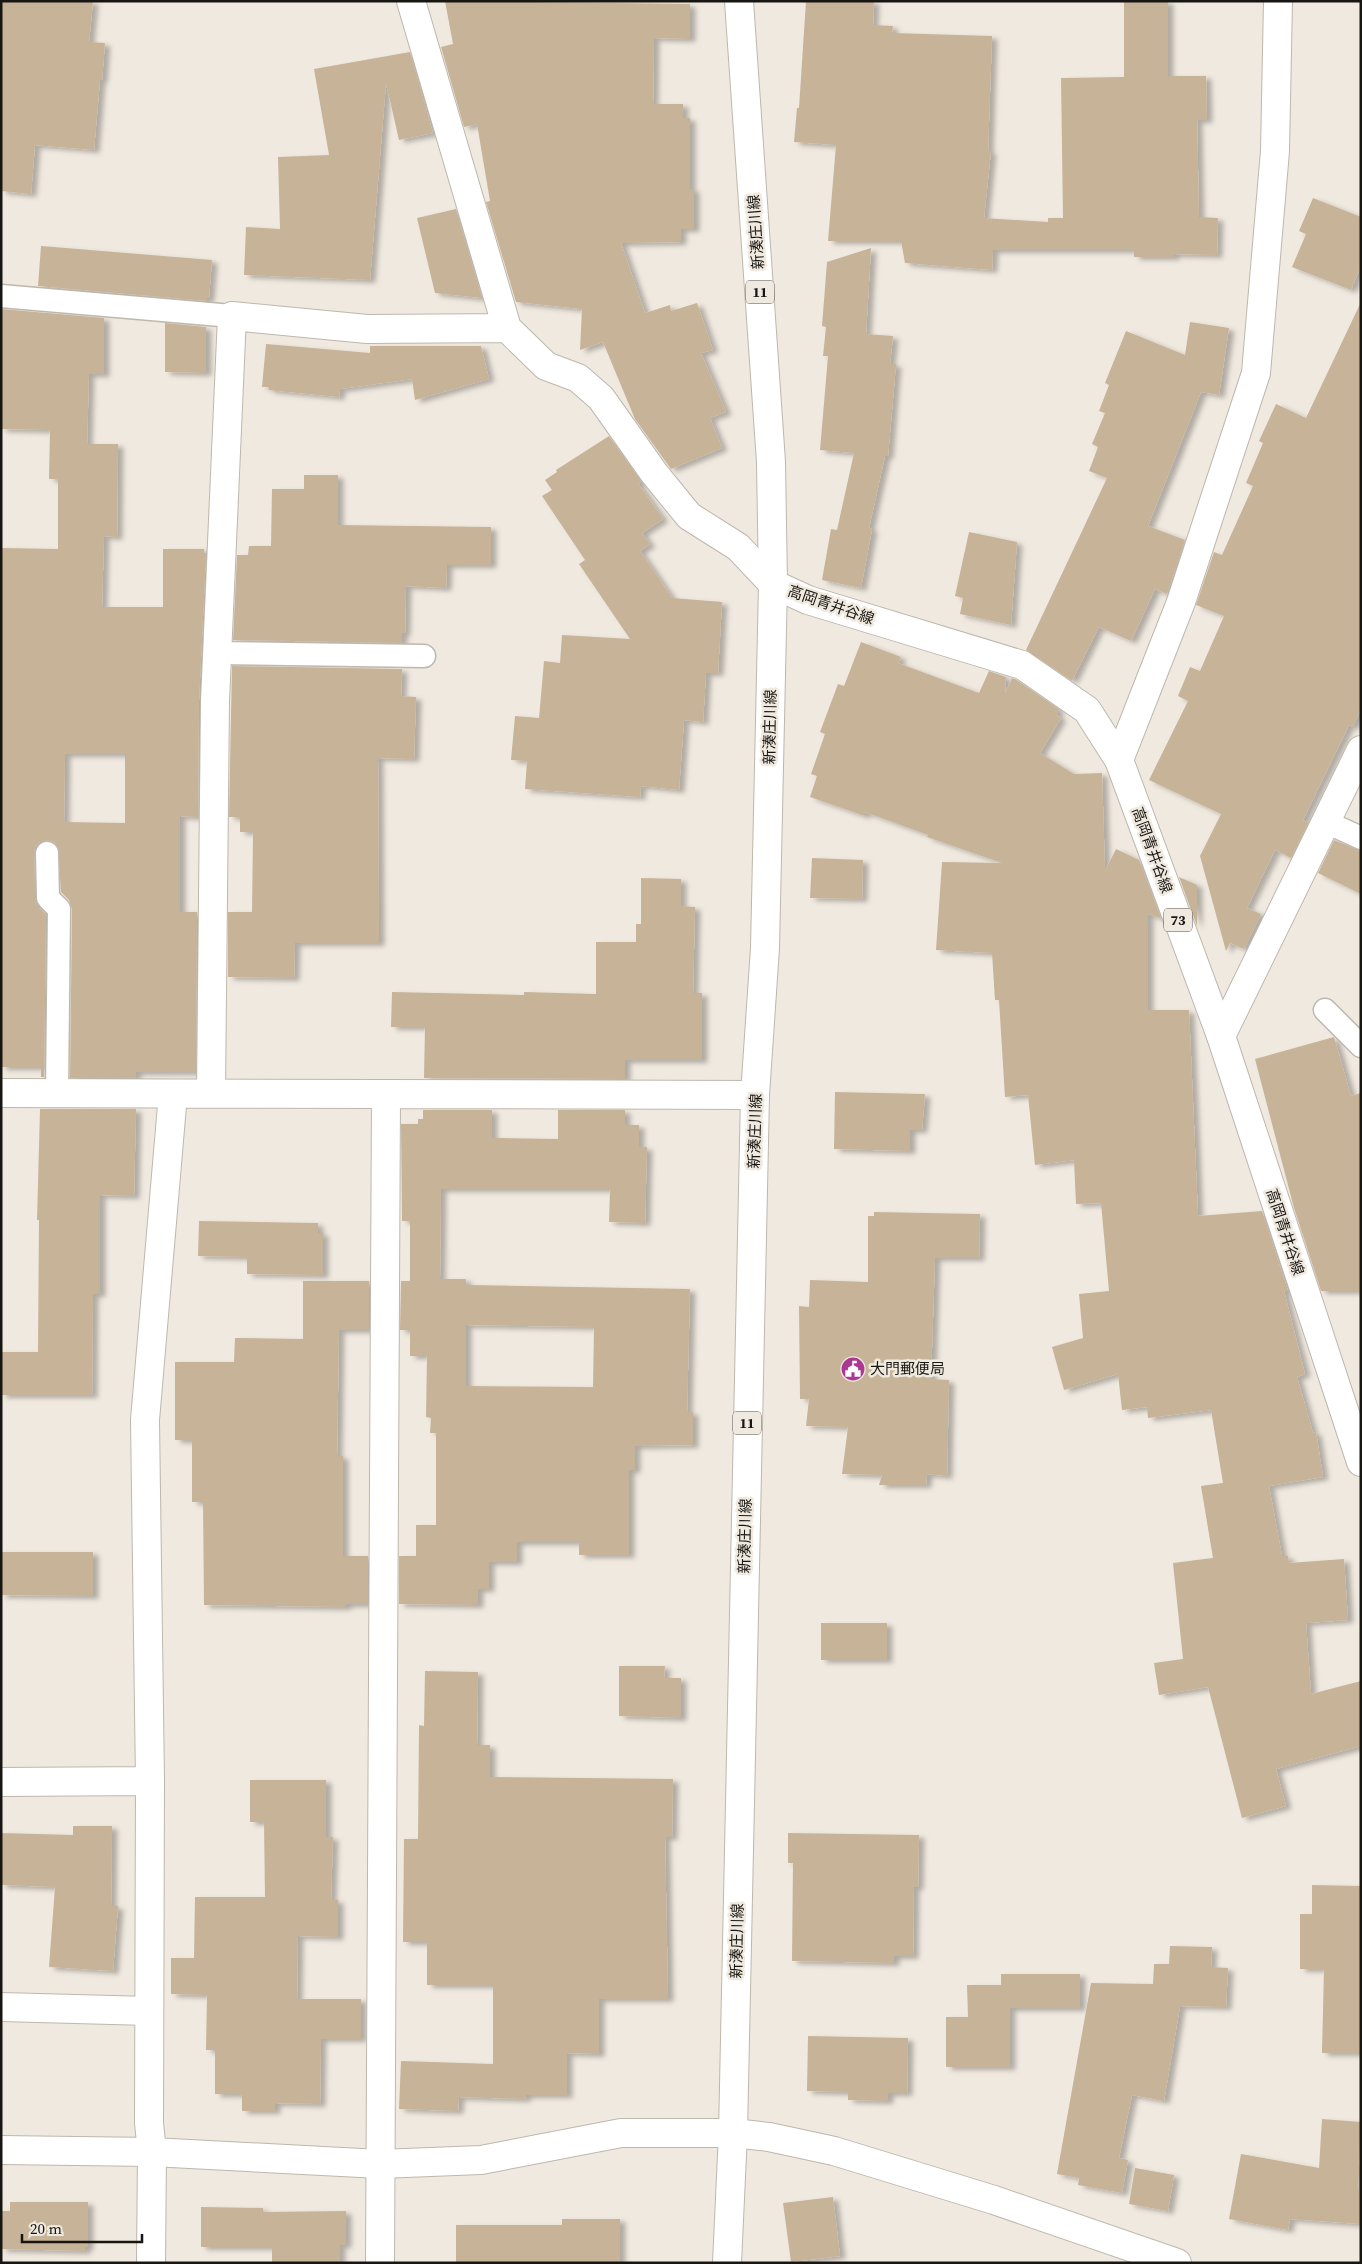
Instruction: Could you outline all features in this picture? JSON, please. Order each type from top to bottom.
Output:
[{"type":"street","points":[[411,1],[507,328],[546,366],[578,378],[601,398],[654,473],[689,516],[738,547],[772,584]]},
{"type":"street","name":"新湊庄川線","points":[[727,2263],[733,2133],[756,1095],[765,948],[772,584],[772,462],[739,1]]},
{"type":"street","points":[[1119,760],[1181,602],[1256,373],[1275,151],[1278,1]]},
{"type":"street","points":[[211,1092],[218,653],[232,316],[368,329],[507,328]]},
{"type":"street","name":"高岡青井谷線","points":[[772,584],[808,600],[1022,665],[1088,710],[1119,760],[1221,1036],[1361,1462]]},
{"type":"street","points":[[1221,1036],[1361,750]]},
{"type":"street","points":[[1,1093],[173,1094],[211,1092],[386,1096],[756,1095]]},
{"type":"street","points":[[152,2263],[152,2152],[149,2123],[150,1781],[145,1420],[173,1094]]},
{"type":"street","points":[[380,2263],[386,1096]]},
{"type":"street","points":[[1,1782],[150,1781]]},
{"type":"street","points":[[1,2007],[149,2011]]},
{"type":"street","points":[[1,2150],[152,2152],[380,2164],[481,2160],[621,2133],[733,2133],[769,2137],[834,2151],[994,2200],[1177,2263]]},
{"type":"lane","points":[[1,296],[232,316]]},
{"type":"lane","points":[[218,653],[424,656]]},
{"type":"lane","points":[[1326,822],[1361,838]]},
{"type":"lane","points":[[47,853],[48,898],[59,909],[57,1094]]},
{"type":"lane","points":[[1326,1010],[1361,1046]]},
{"type":"building","points":[[1,1],[93,1],[89,42],[105,43],[94,150],[35,145],[31,194],[1,191]]},
{"type":"building","points":[[445,1],[690,4],[690,39],[654,38],[653,104],[683,104],[683,118],[690,118],[690,189],[694,189],[694,229],[681,229],[681,242],[621,243],[645,313],[670,305],[671,311],[697,303],[713,350],[701,353],[726,412],[710,418],[722,448],[671,469],[635,419],[603,342],[580,350],[582,309],[516,302],[486,202],[490,201],[477,124],[464,127],[441,47],[453,44]]},
{"type":"building","points":[[806,1],[874,1],[873,25],[893,26],[892,33],[992,36],[988,151],[991,151],[984,218],[1048,222],[1048,218],[1063,218],[1061,78],[1124,77],[1124,1],[1168,1],[1168,76],[1206,76],[1207,120],[1197,120],[1199,217],[1218,218],[1217,255],[1174,254],[1174,257],[1134,257],[1134,250],[993,250],[992,270],[905,263],[901,241],[828,241],[836,145],[794,142],[797,108],[799,108]]},
{"type":"building","points":[[410,52],[433,133],[399,140],[386,83],[370,280],[244,275],[246,227],[280,229],[278,157],[329,155],[314,69]]},
{"type":"building","points":[[1313,198],[1361,217],[1361,265],[1351,290],[1292,267],[1306,234],[1299,231]]},
{"type":"building","points":[[456,209],[482,298],[435,293],[417,218]]},
{"type":"building","points":[[41,246],[212,260],[209,298],[207,298],[207,301],[38,286]]},
{"type":"building","points":[[871,248],[866,334],[893,336],[890,364],[896,364],[888,456],[885,456],[869,528],[872,529],[861,588],[822,580],[831,529],[837,530],[854,453],[820,450],[828,356],[823,356],[826,327],[822,326],[827,262]]},
{"type":"building","points":[[1361,302],[1361,708],[1353,727],[1349,725],[1303,820],[1308,823],[1291,858],[1275,850],[1247,908],[1261,914],[1244,949],[1230,943],[1226,951],[1200,856],[1221,814],[1149,780],[1188,701],[1178,696],[1190,667],[1200,671],[1224,616],[1196,605],[1214,552],[1222,555],[1253,486],[1246,483],[1263,443],[1259,441],[1276,404],[1306,418]]},
{"type":"building","points":[[1,309],[104,318],[104,374],[89,374],[87,444],[118,444],[117,537],[104,536],[102,607],[163,607],[163,549],[204,549],[204,553],[206,553],[199,700],[198,817],[180,816],[180,912],[197,912],[196,1072],[136,1072],[136,1078],[70,1078],[72,909],[69,900],[61,892],[58,847],[54,842],[47,840],[40,842],[35,847],[34,853],[35,898],[38,907],[46,914],[44,1077],[41,1077],[41,1067],[1,1067],[1,548],[58,549],[58,479],[49,479],[50,430],[1,429]],"holes":[[[65,754],[125,754],[125,823],[64,822]]]},
{"type":"building","points":[[1190,322],[1229,328],[1219,395],[1201,392],[1148,526],[1185,540],[1167,594],[1155,589],[1131,641],[1099,627],[1072,681],[1026,650],[1107,478],[1089,471],[1098,447],[1092,444],[1105,413],[1099,411],[1109,385],[1105,383],[1126,331],[1185,355]]},
{"type":"building","points":[[165,323],[206,327],[206,373],[165,372]]},
{"type":"building","points":[[266,344],[370,353],[370,346],[481,346],[489,379],[415,400],[412,379],[340,389],[339,397],[269,390],[269,387],[262,387]]},
{"type":"building","points":[[609,436],[641,481],[638,483],[663,519],[642,533],[650,544],[640,551],[672,598],[722,602],[718,673],[706,673],[703,722],[684,720],[679,790],[641,786],[640,797],[525,789],[527,761],[511,760],[515,716],[539,718],[544,661],[560,663],[562,635],[630,639],[579,564],[585,560],[542,496],[552,490],[545,480],[557,472],[556,470]]},
{"type":"building","points":[[304,475],[338,475],[338,525],[491,527],[491,565],[447,565],[446,588],[406,586],[405,633],[402,633],[402,643],[233,640],[237,555],[248,555],[249,546],[271,546],[272,489],[304,489]]},
{"type":"building","points":[[969,532],[1017,542],[1011,625],[960,614],[963,598],[955,596]]},
{"type":"building","points":[[861,642],[901,657],[898,663],[979,693],[989,671],[1006,677],[1005,694],[1012,678],[1015,679],[1059,709],[1056,715],[1061,718],[1040,753],[1074,774],[1102,773],[1105,871],[1116,849],[1139,860],[1161,918],[1148,914],[1148,1010],[1189,1010],[1198,1216],[1262,1211],[1288,1291],[1284,1291],[1305,1374],[1297,1377],[1313,1433],[1316,1432],[1323,1477],[1269,1486],[1282,1556],[1288,1556],[1289,1563],[1344,1559],[1348,1620],[1306,1623],[1311,1694],[1361,1681],[1361,1746],[1276,1769],[1286,1806],[1242,1818],[1208,1687],[1159,1695],[1154,1663],[1183,1659],[1173,1563],[1213,1558],[1201,1486],[1223,1483],[1211,1410],[1148,1418],[1147,1407],[1122,1410],[1118,1374],[1064,1390],[1052,1347],[1083,1338],[1079,1294],[1109,1291],[1101,1203],[1076,1204],[1074,1160],[1035,1165],[1028,1095],[1005,1097],[999,1000],[995,1000],[992,953],[936,950],[942,862],[1002,863],[927,837],[928,835],[865,812],[865,816],[810,797],[817,776],[811,774],[825,734],[820,732],[838,684],[844,686]]},
{"type":"building","points":[[232,666],[402,669],[401,696],[416,697],[414,759],[378,758],[379,943],[295,943],[294,978],[228,977],[228,912],[252,912],[253,832],[240,832],[240,817],[229,817]]},
{"type":"building","points":[[1334,840],[1361,851],[1361,894],[1318,873]]},
{"type":"building","points":[[812,858],[863,860],[862,899],[810,898]]},
{"type":"building","points":[[1179,877],[1197,885],[1197,926]]},
{"type":"building","points":[[641,878],[681,879],[681,906],[695,907],[693,993],[702,993],[702,1060],[625,1060],[625,1079],[424,1078],[425,1027],[391,1027],[392,992],[524,995],[524,992],[596,994],[596,942],[636,942],[636,924],[641,924]]},
{"type":"building","points":[[1334,1037],[1351,1096],[1361,1093],[1361,1291],[1321,1291],[1294,1208],[1255,1059]]},
{"type":"building","points":[[835,1092],[925,1094],[922,1130],[910,1130],[910,1151],[834,1149]]},
{"type":"building","points":[[40,1109],[136,1109],[134,1196],[100,1195],[100,1294],[93,1294],[92,1395],[1,1395],[1,1352],[38,1352],[39,1220],[37,1220]]},
{"type":"building","points":[[423,1110],[492,1110],[492,1138],[558,1139],[558,1110],[625,1110],[625,1125],[639,1125],[639,1147],[647,1147],[645,1223],[609,1222],[610,1189],[441,1189],[440,1279],[466,1279],[466,1285],[690,1289],[687,1412],[693,1412],[693,1445],[635,1446],[635,1470],[629,1470],[629,1555],[579,1555],[579,1542],[517,1542],[517,1562],[489,1562],[489,1589],[478,1589],[478,1605],[399,1604],[399,1556],[416,1556],[416,1525],[436,1525],[436,1433],[430,1433],[431,1418],[426,1417],[427,1356],[410,1356],[410,1330],[400,1330],[401,1281],[410,1281],[410,1221],[402,1221],[401,1124],[418,1124],[418,1119],[423,1119]],"holes":[[[466,1325],[594,1327],[593,1387],[466,1386]]]},
{"type":"building","points":[[874,1212],[980,1214],[979,1258],[935,1258],[931,1379],[949,1380],[947,1476],[927,1474],[926,1485],[879,1485],[882,1475],[842,1474],[848,1427],[806,1426],[809,1399],[800,1399],[799,1306],[809,1307],[810,1280],[868,1282],[868,1216],[874,1216]]},
{"type":"building","points":[[199,1221],[318,1223],[318,1233],[323,1233],[323,1275],[247,1274],[247,1257],[198,1256]]},
{"type":"building","points":[[303,1281],[369,1281],[369,1330],[339,1330],[337,1456],[343,1456],[343,1556],[368,1556],[368,1604],[346,1604],[346,1607],[204,1605],[203,1502],[192,1502],[192,1440],[175,1440],[175,1362],[234,1362],[235,1338],[303,1339]]},
{"type":"building","points":[[1,1552],[93,1552],[93,1596],[1,1595]]},
{"type":"building","points":[[821,1623],[887,1623],[887,1660],[821,1660]]},
{"type":"building","points":[[619,1666],[665,1666],[664,1678],[681,1678],[681,1718],[619,1716]]},
{"type":"building","points":[[425,1671],[478,1672],[477,1745],[490,1745],[490,1777],[673,1779],[672,1837],[665,1837],[668,1999],[599,1999],[599,2054],[567,2053],[567,2095],[526,2095],[525,2099],[459,2097],[458,2111],[399,2109],[401,2061],[493,2064],[493,1985],[427,1985],[427,1942],[403,1942],[404,1839],[418,1839],[419,1725],[424,1726]]},
{"type":"building","points":[[250,1780],[326,1780],[326,1837],[333,1837],[331,1900],[338,1900],[338,1937],[298,1936],[297,1999],[361,1999],[361,2039],[321,2039],[320,2104],[275,2103],[275,2111],[242,2111],[242,2094],[215,2094],[215,2050],[206,2050],[207,1995],[171,1994],[171,1958],[194,1958],[195,1897],[265,1897],[264,1822],[250,1822]]},
{"type":"building","points":[[73,1826],[112,1826],[111,1906],[118,1906],[113,1971],[49,1967],[55,1887],[1,1885],[1,1833],[73,1835]]},
{"type":"building","points":[[788,1833],[919,1835],[918,1887],[914,1887],[913,1956],[894,1956],[894,1963],[792,1961],[793,1863],[788,1863]]},
{"type":"building","points":[[1312,1885],[1361,1886],[1360,2053],[1322,2053],[1324,1969],[1300,1969],[1300,1914],[1312,1914]]},
{"type":"building","points":[[1170,1946],[1212,1947],[1211,1967],[1228,1968],[1226,2007],[1180,2006],[1164,2101],[1132,2095],[1119,2158],[1128,2160],[1122,2193],[1078,2185],[1079,2178],[1057,2174],[1091,1983],[1153,1984],[1154,1964],[1169,1964]]},
{"type":"building","points":[[1001,1974],[1080,1974],[1080,2008],[1010,2008],[1010,2067],[946,2067],[946,2017],[968,2017],[967,1985],[1001,1985]]},
{"type":"building","points":[[808,2036],[908,2038],[907,2093],[888,2093],[888,2101],[848,2100],[848,2092],[807,2091]]},
{"type":"building","points":[[1322,2119],[1361,2122],[1358,2190],[1361,2191],[1361,2224],[1290,2219],[1288,2230],[1229,2219],[1241,2154],[1319,2168]]},
{"type":"building","points":[[1135,2168],[1174,2175],[1168,2211],[1129,2204]]},
{"type":"building","points":[[833,2197],[840,2256],[791,2262],[783,2203]]},
{"type":"building","points":[[10,2202],[88,2202],[88,2247],[85,2247],[85,2251],[1,2249],[1,2211],[10,2211]]},
{"type":"building","points":[[201,2207],[263,2208],[263,2212],[346,2211],[346,2245],[340,2245],[340,2263],[272,2263],[272,2247],[201,2247]]},
{"type":"building","points":[[562,2219],[620,2219],[620,2263],[456,2263],[456,2225],[562,2225]]},
{"type":"place","name":"大門郵便局","points":[[853,1369]]}]
